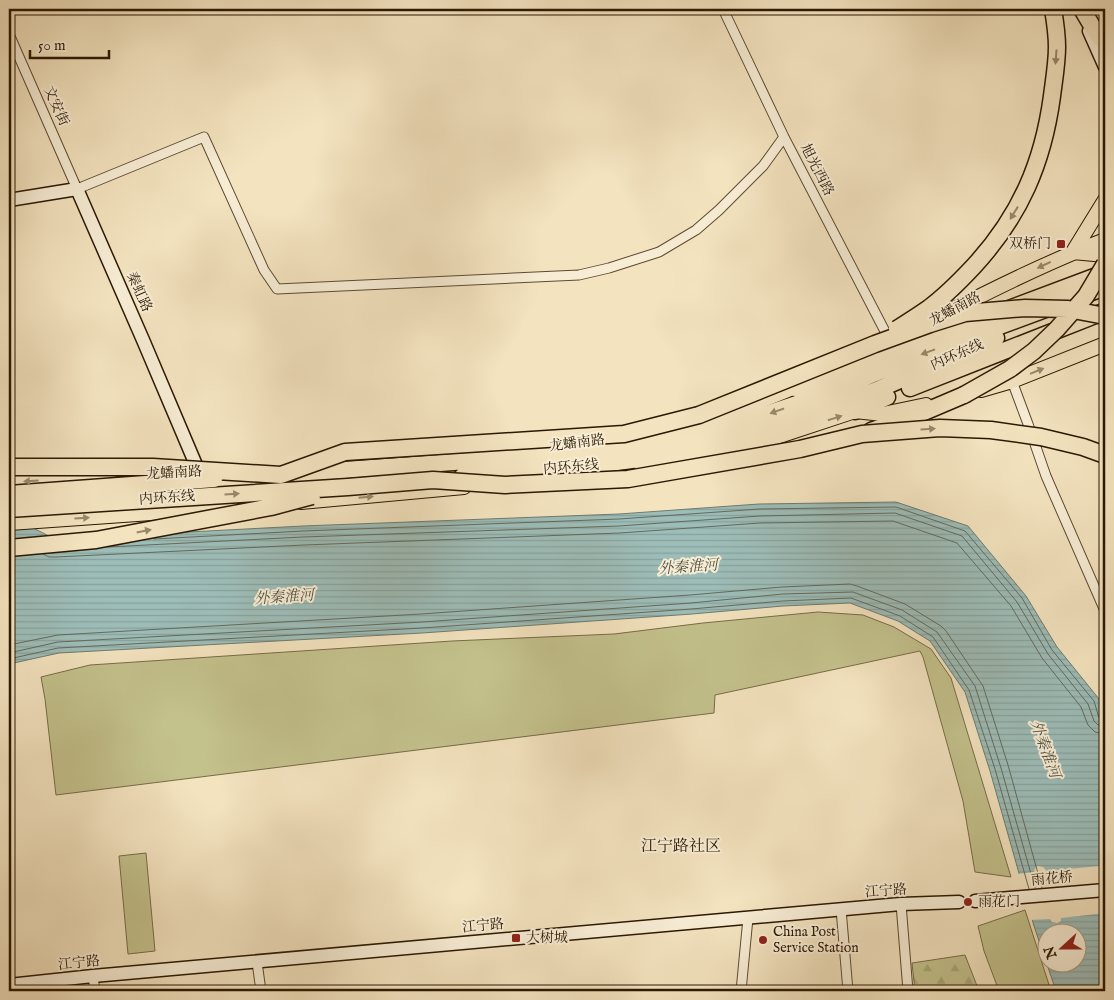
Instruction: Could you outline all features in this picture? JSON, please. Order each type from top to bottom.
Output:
[{"type":"highway","points":[[880,349],[930,308],[960,280],[1002,231],[1021,201],[1042,148],[1050,114],[1057,47],[1053,9]]},
{"type":"highway","points":[[1082,9],[1105,43]]},
{"type":"highway","points":[[1091,9],[1105,36]]},
{"type":"highway","points":[[433,480],[505,485],[628,479],[800,449],[862,434],[924,412],[964,395],[1010,369],[1034,351],[1057,329],[1086,296],[1105,264]]},
{"type":"highway","points":[[9,467],[153,467],[281,474],[345,452],[624,434],[699,415],[880,349],[1105,273]]},
{"type":"highway","name":"内环东线","points":[[9,494],[484,460],[649,446],[719,430],[811,399],[910,359],[1105,287]]},
{"type":"highway","name":"内环东线","points":[[9,509],[433,480],[610,463],[675,454],[741,438],[877,390],[1006,334],[1105,298]]},
{"type":"highway","points":[[796,388],[930,324],[965,313],[1034,308],[1068,309],[1105,316]]},
{"type":"highway","points":[[855,411],[1105,311]]},
{"type":"highway","points":[[862,434],[940,428],[991,430],[1041,437],[1083,447],[1105,455]]},
{"type":"highway","points":[[9,548],[106,538],[271,507],[348,487]]},
{"type":"main road","points":[[1105,200],[1073,252],[1105,255]]},
{"type":"main road","name":"龙蟠南路","points":[[9,482],[513,452],[568,443],[661,435],[724,416],[796,388],[880,349],[987,292],[1073,252],[1105,240]]},
{"type":"main road","points":[[9,523],[202,510],[634,471],[746,447],[855,411],[883,414],[930,404],[1012,382],[1105,344]]},
{"type":"main road","points":[[199,472],[202,510]]},
{"type":"street","name":"旭光西路","points":[[723,9],[784,137],[880,349]]},
{"type":"street","points":[[1077,9],[1093,37],[1105,67]]},
{"type":"street","name":"文安街","points":[[9,34],[77,189]]},
{"type":"street","points":[[9,200],[77,189],[204,137],[264,270],[277,289],[579,275],[609,268],[659,252],[696,230],[719,210],[762,166],[784,137]]},
{"type":"street","name":"秦虹路","points":[[77,189],[144,340],[199,472]]},
{"type":"street","points":[[1012,382],[1046,476],[1105,611]]},
{"type":"street","name":"雨花桥","points":[[975,901],[1105,890]]},
{"type":"street","name":"江宁路","points":[[9,985],[901,904],[959,902]]},
{"type":"street","points":[[901,904],[908,991]]},
{"type":"street","points":[[841,910],[848,991]]},
{"type":"street","points":[[741,991],[748,918]]},
{"type":"street","points":[[257,962],[261,991]]},
{"type":"street","points":[[92,976],[95,991]]},
{"type":"green space","points":[[818,612],[863,615],[894,627],[931,649],[951,678],[1011,877],[975,872],[963,801],[920,651],[715,695],[714,713],[56,795],[41,677],[90,665],[452,641],[614,634]]},
{"type":"green space","points":[[146,853],[155,951],[128,954],[119,856]]},
{"type":"green space","points":[[1025,910],[1036,944],[1036,972],[1045,972],[1051,991],[999,991],[984,951],[978,926]]},
{"type":"green space","points":[[965,955],[979,991],[915,991],[912,963]]},
{"type":"water","name":"外秦淮河","points":[[896,502],[968,526],[1026,596],[1057,647],[1099,699],[1105,723],[1105,991],[1056,991],[1049,972],[1086,972],[1086,922],[1036,922],[1036,932],[990,771],[965,692],[930,641],[898,621],[850,603],[783,606],[422,633],[59,653],[9,664],[9,516],[55,539],[303,526],[619,514],[759,504]]},
{"type":"pier","points":[[1105,860],[1105,913],[1061,918],[1059,922],[1052,922],[1050,919],[1030,920],[1017,874],[1034,872],[1038,866],[1043,867],[1047,871],[1100,866]]},
{"type":"place","name":"双桥门","points":[[1061,244]]},
{"type":"place","name":"雨花门","points":[[968,902]]},
{"type":"place","name":"大树城","points":[[516,938]]},
{"type":"place","name":"China Post Service Station","points":[[763,940]]},
{"type":"district","name":"江宁路社区","points":[[681,847]]}]
